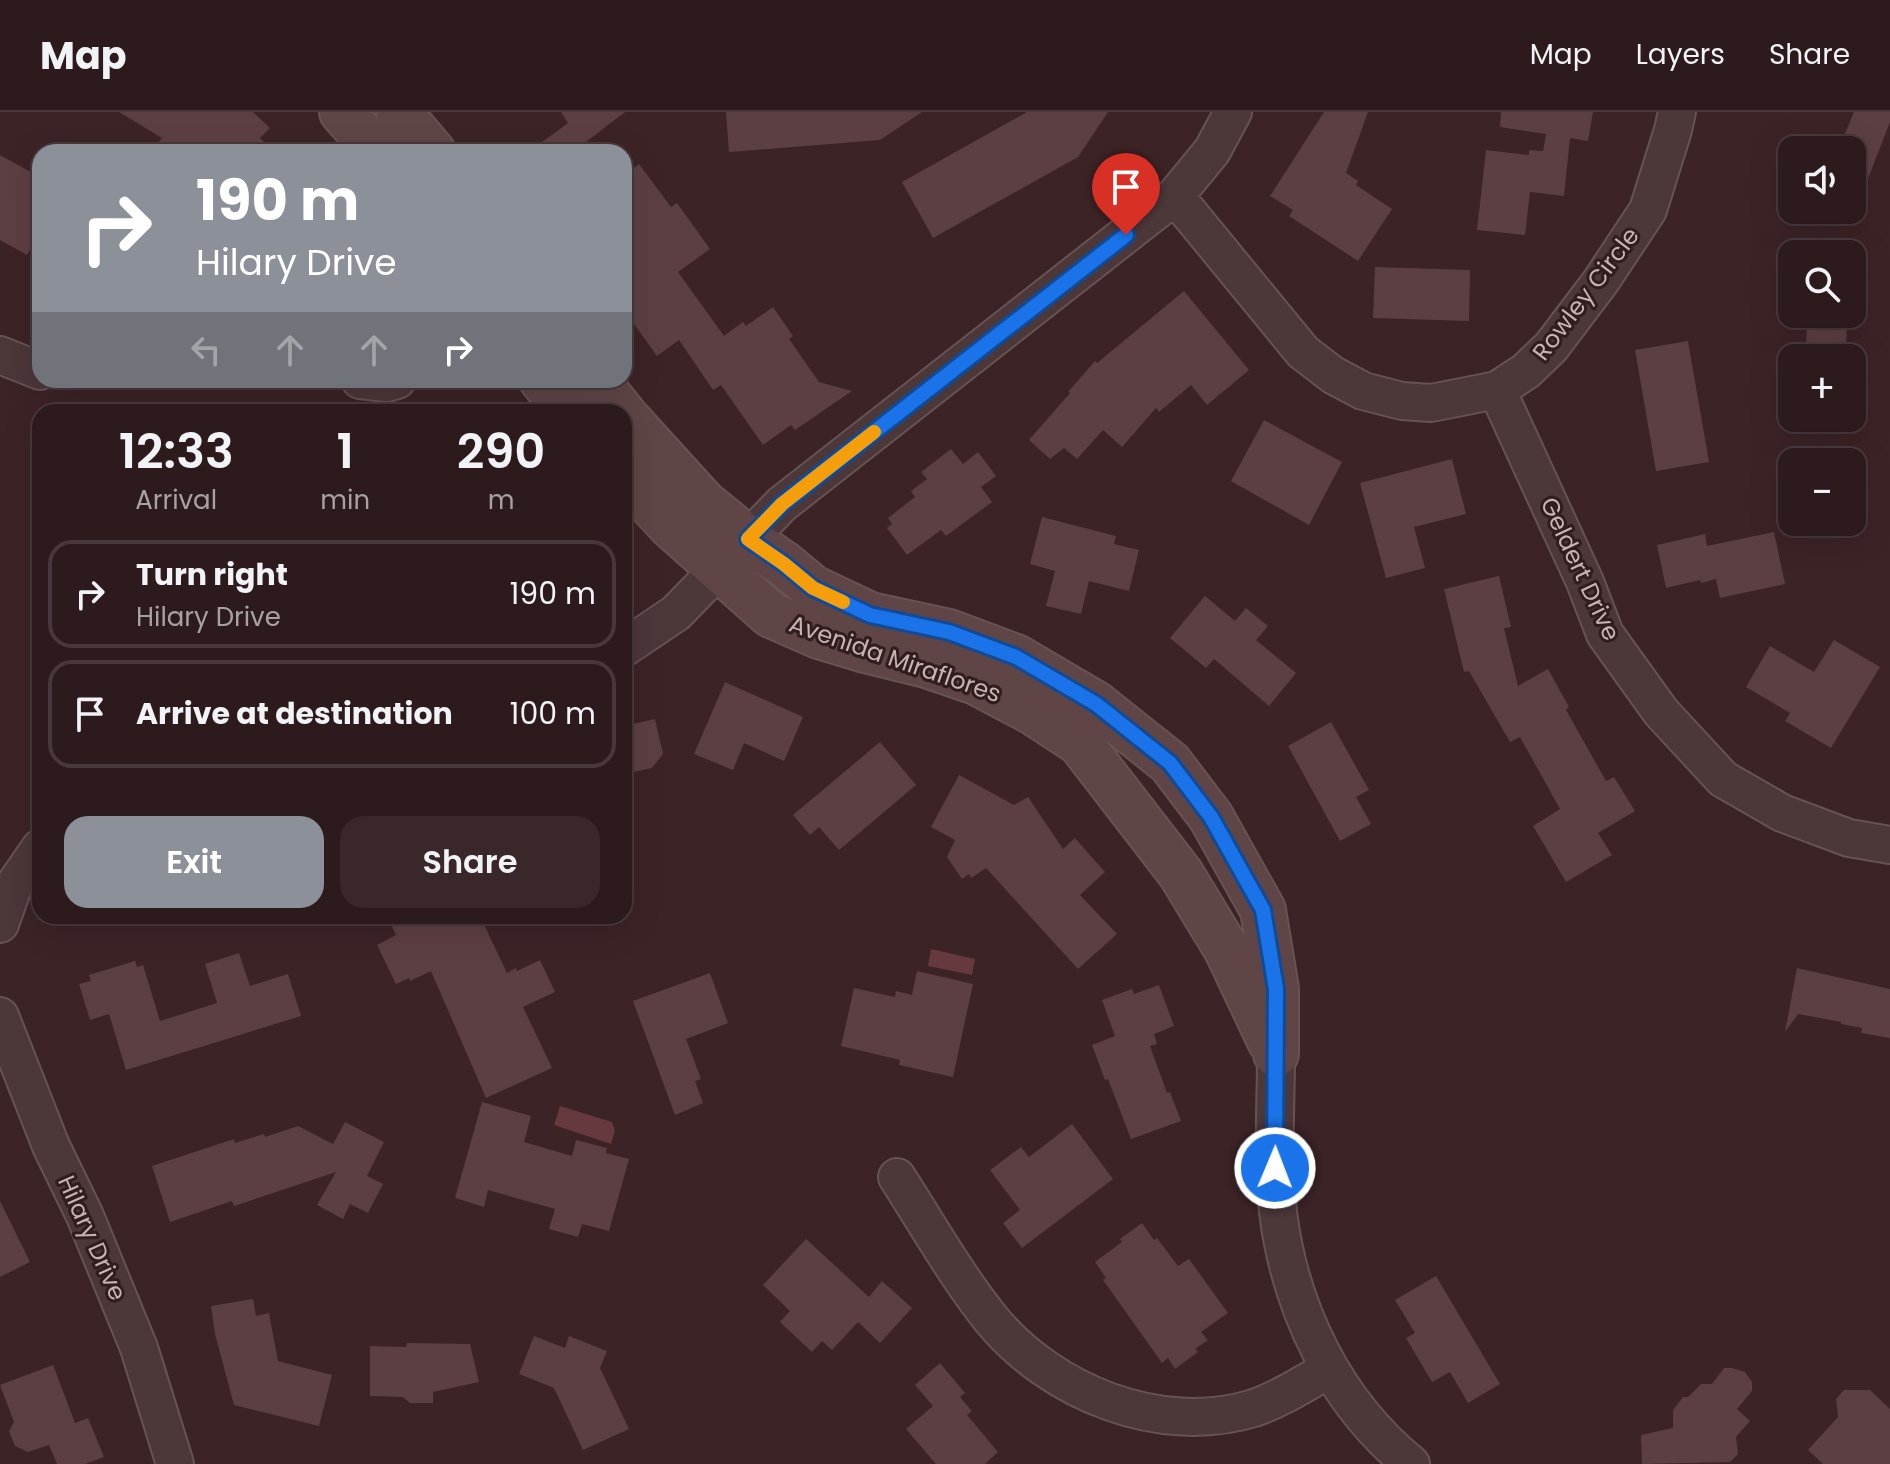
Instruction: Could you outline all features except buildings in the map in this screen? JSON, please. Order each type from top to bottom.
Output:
[{"type":"street","points":[[342,112],[370,144]]},
{"type":"street","points":[[399,112],[426,144]]},
{"type":"street","points":[[632,643],[676,613],[782,504],[1175,196],[1212,151],[1233,112]]},
{"type":"street","name":"Rowley Circle","points":[[1175,196],[1303,352],[1333,375],[1363,391],[1402,401],[1431,403],[1497,390],[1526,371],[1551,347],[1601,281],[1648,210],[1677,112]]},
{"type":"street","points":[[0,355],[32,368]]},
{"type":"street","points":[[548,388],[562,404]]},
{"type":"street","name":"Avenida Miraflores","points":[[603,388],[616,404]]},
{"type":"street","name":"Geldert Drive","points":[[1497,390],[1585,582],[1605,634],[1661,712],[1723,779],[1782,813],[1849,838],[1890,845]]},
{"type":"street","name":"Avenida Miraflores","points":[[632,423],[703,502],[771,615],[819,636],[976,682],[1031,711],[1080,743],[1181,874],[1227,950],[1276,1054]]},
{"type":"street","name":"Avenida Miraflores","points":[[632,485],[671,526],[734,554],[784,564],[813,588],[870,615],[949,632],[1016,657],[1096,704],[1170,763],[1211,817],[1263,910],[1276,989],[1275,1168],[1278,1211],[1284,1251],[1304,1312],[1329,1369],[1362,1416],[1411,1464]]},
{"type":"street","points":[[0,924],[13,887],[32,860]]},
{"type":"street","name":"Hilary Drive","points":[[0,1016],[51,1146],[85,1216],[139,1348],[175,1464]]},
{"type":"street","points":[[897,1177],[975,1299],[993,1321],[1036,1363],[1083,1391],[1106,1401],[1154,1413],[1212,1416],[1255,1408],[1329,1369]]},
{"type":"street","points":[[175,1464],[188,1464]]},
{"type":"shaded area","points":[[931,949],[975,959],[972,975],[928,966]]},
{"type":"shaded area","points":[[560,1106],[612,1122],[615,1131],[611,1144],[554,1125]]},
{"type":"slow traffic","points":[[843,602],[813,588],[748,539],[782,504],[874,432]]},
{"type":"route","points":[[1126,235],[782,504],[748,539],[813,588],[870,615],[949,632],[1016,657],[1096,704],[1170,763],[1211,817],[1263,910],[1276,989],[1275,1168]]}]
